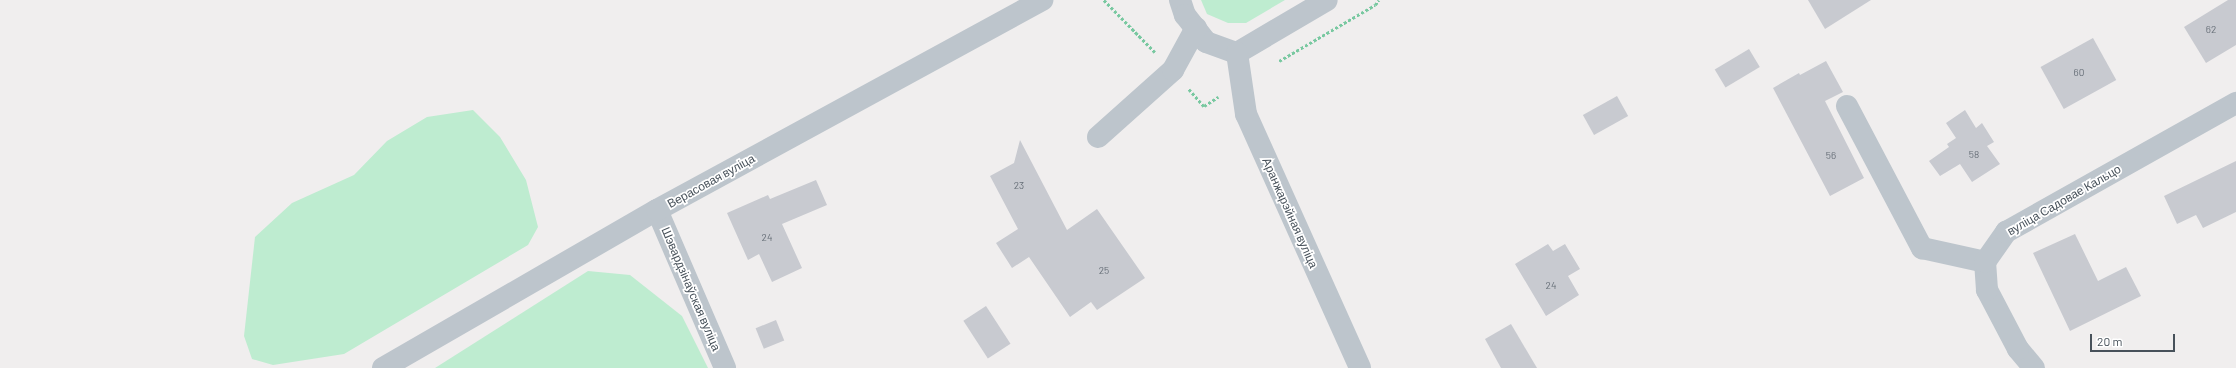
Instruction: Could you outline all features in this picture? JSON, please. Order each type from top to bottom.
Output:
[{"type":"street","name":"Верасовая вуліца","points":[[383,368],[657,210],[1042,0]]},
{"type":"street","points":[[1180,0],[1186,15],[1206,42],[1237,53],[1327,0]]},
{"type":"street","points":[[1098,137],[1173,70],[1196,28]]},
{"type":"street","name":"Аранжарэйная вуліца","points":[[1237,53],[1246,114],[1360,368]]},
{"type":"street","name":"вуліца Садовае Кальцо","points":[[1985,262],[2006,232],[2236,103]]},
{"type":"street","points":[[1847,106],[1922,248],[1985,262],[1988,290],[2018,349],[2034,368]]},
{"type":"street","name":"Шэвардзінаўская вуліца","points":[[657,210],[725,368]]},
{"type":"green space","points":[[1201,0],[1285,0],[1246,23],[1228,23],[1207,14]]},
{"type":"green space","points":[[473,110],[500,137],[526,180],[538,227],[528,245],[344,354],[273,365],[252,359],[244,336],[255,237],[292,203],[354,175],[387,141],[427,117]]},
{"type":"green space","points":[[588,271],[630,275],[682,316],[708,368],[435,368]]},
{"type":"building","points":[[1808,0],[1871,0],[1825,29]]},
{"type":"building","points":[[2228,0],[2236,0],[2236,45],[2206,63],[2184,27]]},
{"type":"building","points":[[2093,38],[2116,80],[2064,109],[2041,67]]},
{"type":"building","points":[[1749,49],[1760,67],[1726,88],[1715,70]]},
{"type":"building","points":[[1826,61],[1843,92],[1825,101],[1864,178],[1830,196],[1773,88],[1799,73],[1800,75]]},
{"type":"building","points":[[1617,96],[1628,116],[1594,135],[1583,115]]},
{"type":"building","points":[[1965,110],[1976,128],[1982,123],[1994,142],[1987,146],[2000,164],[1972,182],[1960,164],[1940,176],[1929,161],[1949,147],[1947,144],[1956,138],[1946,123]]},
{"type":"building","points":[[1020,140],[1067,230],[1097,209],[1145,278],[1097,310],[1091,302],[1070,317],[1029,257],[1012,268],[996,243],[1018,229],[990,176],[1014,163]]},
{"type":"building","points":[[2236,161],[2236,212],[2203,228],[2196,215],[2177,224],[2164,196]]},
{"type":"building","points":[[816,180],[827,205],[782,224],[802,268],[772,282],[759,254],[748,260],[727,213],[768,195],[770,199]]},
{"type":"building","points":[[2075,234],[2098,281],[2126,267],[2141,296],[2070,331],[2033,253]]},
{"type":"building","points":[[1548,244],[1553,251],[1565,244],[1580,269],[1568,276],[1579,295],[1546,316],[1515,264]]},
{"type":"building","points":[[986,306],[1011,344],[988,358],[963,321]]},
{"type":"building","points":[[776,320],[784,340],[764,349],[756,328]]},
{"type":"building","points":[[1511,324],[1537,368],[1501,368],[1485,339]]}]
